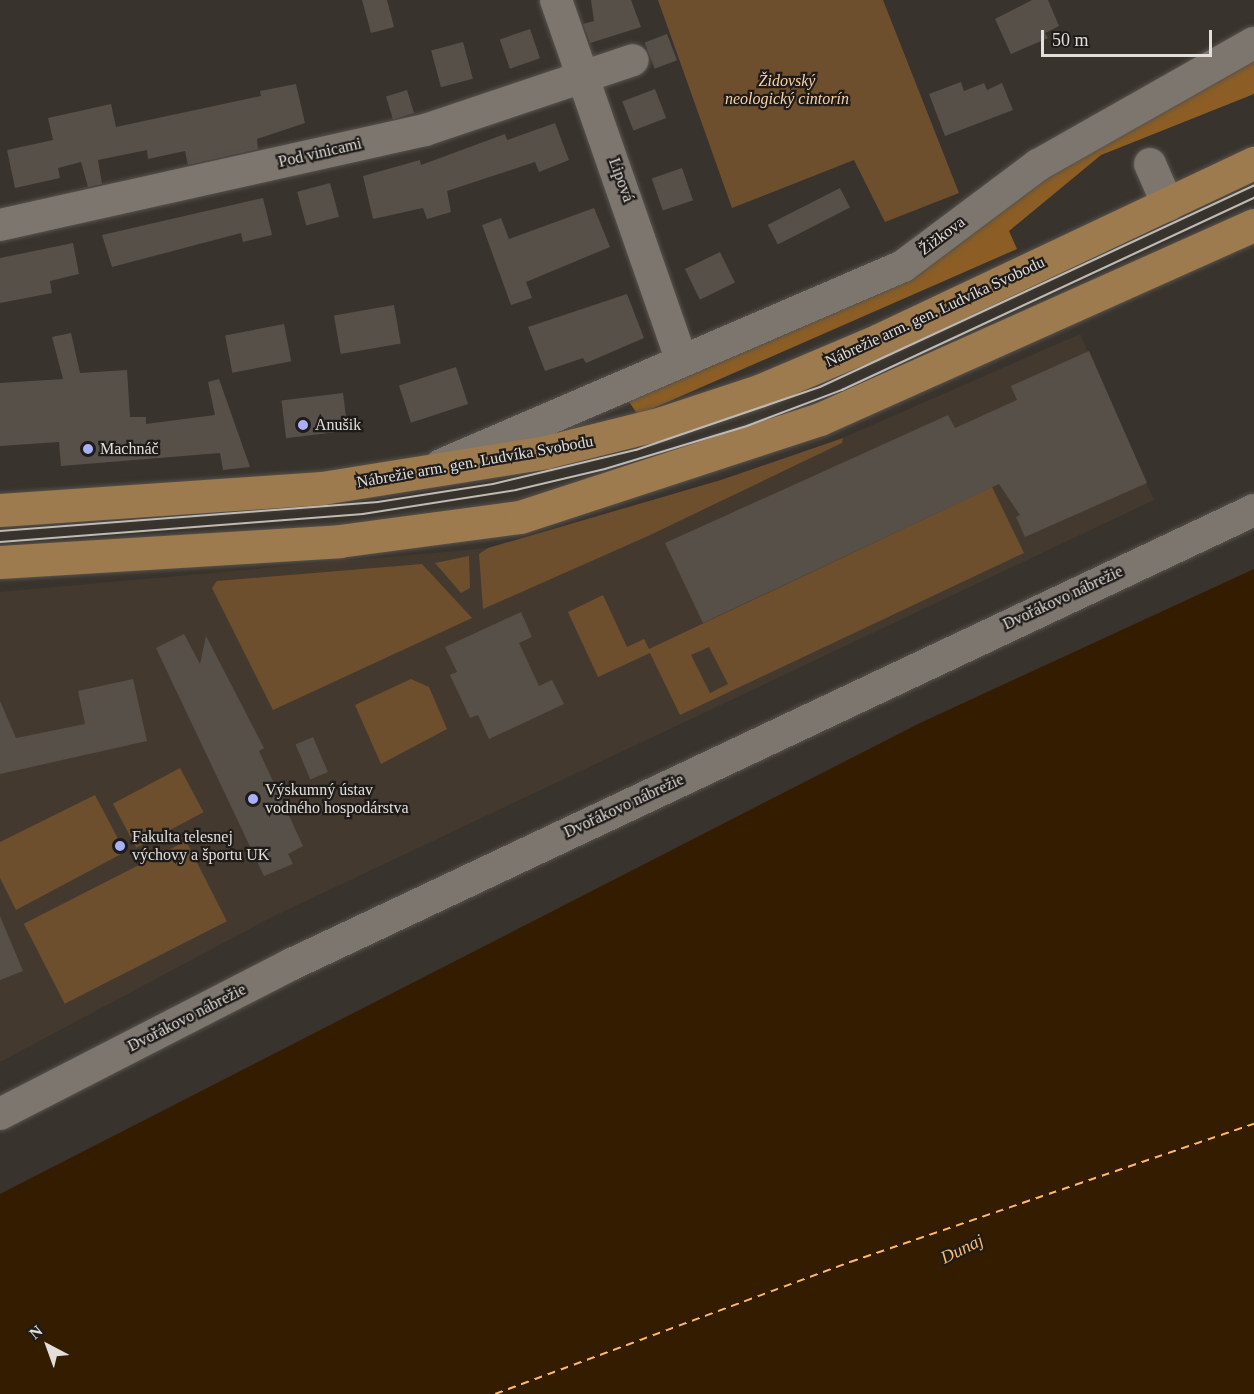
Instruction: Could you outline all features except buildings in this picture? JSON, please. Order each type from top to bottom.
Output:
[{"type":"main road","name":"Nábrežie arm. gen. Ludvíka Svobodu","points":[[0,510],[322,488],[423,475],[558,449],[624,433],[789,378],[1168,205],[1254,163]]},
{"type":"main road","points":[[0,561],[339,541],[520,517],[570,503],[820,419],[1254,225]]},
{"type":"main road","points":[[558,449],[570,503]]},
{"type":"street","name":"Lipová","points":[[556,0],[682,361]]},
{"type":"street","name":"Žižkova","points":[[423,475],[510,427],[596,397],[903,266],[1038,165],[1254,42]]},
{"type":"street","name":"Pod vinicami","points":[[0,225],[425,130],[633,60]]},
{"type":"street","points":[[1150,164],[1168,205]]},
{"type":"street","points":[[510,427],[558,449],[572,424],[596,397],[614,416],[624,433]]},
{"type":"street","name":"Dvořákovo nábrežie","points":[[0,1114],[302,959],[1254,510]]},
{"type":"shaded area","points":[[1254,55],[1254,94],[1101,155],[1009,231],[1017,249],[638,415],[627,399],[777,330],[1104,135]]},
{"type":"shaded area","name":"Výskumný ústav vodného hospodárstva","points":[[1080,334],[1154,500],[272,917],[0,1062],[0,592],[488,548],[721,480],[843,438]]},
{"type":"green space","name":"Židovský neologický cintorín","points":[[658,0],[883,0],[959,193],[885,222],[854,160],[732,208]]},
{"type":"green space","points":[[843,438],[842,443],[648,536],[483,609],[479,554],[488,548],[721,480]]},
{"type":"green space","points":[[992,487],[1024,553],[680,715],[650,653],[598,677],[568,612],[603,595],[627,647],[644,639],[649,649]],"holes":[[[709,647],[728,684],[710,693],[691,655]]]},
{"type":"green space","points":[[469,556],[470,588],[461,593],[435,563]]},
{"type":"green space","points":[[422,564],[472,618],[273,710],[212,588],[217,581]]},
{"type":"green space","points":[[411,679],[429,687],[447,729],[381,764],[355,705]]},
{"type":"green space","points":[[180,768],[203,812],[136,848],[113,804]]},
{"type":"green space","points":[[95,795],[125,852],[16,910],[0,878],[0,842]]},
{"type":"green space","points":[[186,841],[227,921],[65,1004],[24,924]]},
{"type":"water","name":"Dunaj","points":[[1254,569],[1254,1394],[0,1394],[0,1194],[918,724]]},
{"type":"ferry route","points":[[495,1394],[850,1262],[1254,1124]]},
{"type":"tram line","points":[[0,531],[378,502],[493,484],[636,450],[820,387],[1254,186]]},
{"type":"tram line","points":[[0,542],[363,514],[516,490],[605,469],[747,426],[842,390],[1254,198]]},
{"type":"place","name":"Anušik","points":[[303,425]]},
{"type":"place","name":"Machnáč","points":[[88,449]]},
{"type":"place","name":"Výskumný ústav vodného hospodárstva","points":[[253,799]]},
{"type":"place","name":"Fakulta telesnej výchovy a športu UK","points":[[120,846]]}]
